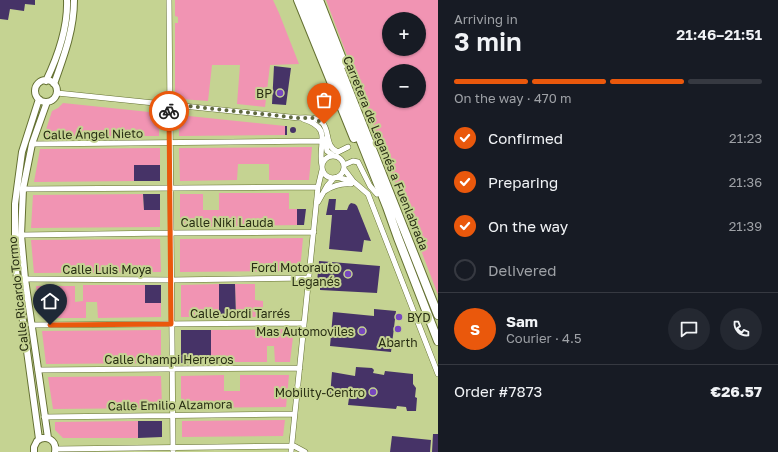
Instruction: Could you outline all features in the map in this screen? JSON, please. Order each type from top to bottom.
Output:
[{"type":"highway","points":[[297,0],[377,194],[398,238]]},
{"type":"highway","name":"Carretera de Leganés a Fuenlabrada","points":[[305,0],[438,341]]},
{"type":"highway","name":"Carretera de Leganés a Fuenlabrada","points":[[313,0],[438,316]]},
{"type":"highway","points":[[321,0],[331,21],[335,40],[419,257],[426,286]]},
{"type":"street","name":"Calle Ricardo Tormo","points":[[34,452],[35,444],[39,439],[15,263],[15,204],[22,152],[38,99],[35,92],[37,86],[46,80],[62,41],[68,9],[68,0]]},
{"type":"street","points":[[74,0],[74,18],[65,54],[54,84],[56,93],[299,118],[314,118],[324,124],[330,144],[334,150],[338,152],[348,147]]},
{"type":"street","points":[[169,0],[173,450]]},
{"type":"street","points":[[46,80],[54,84]]},
{"type":"street","name":"Calle Ricardo Tormo","points":[[56,93],[53,99],[47,102],[32,144],[23,189],[22,236],[25,279],[44,417],[48,438],[54,442],[56,450]]},
{"type":"street","points":[[38,99],[47,102]]},
{"type":"street","points":[[299,118],[318,125],[322,134],[320,159],[326,176],[355,183]]},
{"type":"street","points":[[309,118],[319,124],[323,129],[327,151],[342,162],[355,183],[368,194],[438,374]]},
{"type":"street","points":[[291,449],[318,188],[325,160],[327,157],[336,157],[346,151],[349,140]]},
{"type":"street","name":"Calle Ángel Nieto","points":[[32,144],[322,141]]},
{"type":"street","points":[[316,211],[323,193],[335,178],[340,175],[344,167],[353,161],[358,162],[370,186],[377,194]]},
{"type":"street","points":[[323,193],[334,186],[344,183],[355,183]]},
{"type":"street","points":[[23,189],[318,188]]},
{"type":"street","name":"Calle Niki Lauda","points":[[22,236],[314,232]]},
{"type":"street","name":"Calle Luis Moya","points":[[25,279],[171,280],[309,278]]},
{"type":"street","name":"Calle Jordi Tarrés","points":[[31,325],[304,322]]},
{"type":"street","name":"Calle Champi Herreros","points":[[38,370],[300,368]]},
{"type":"street","name":"Calle Emilio Alzamora","points":[[44,417],[295,414]]},
{"type":"street","points":[[39,439],[48,438]]},
{"type":"street","points":[[56,450],[291,449],[294,446],[305,452]]},
{"type":"shaded area","points":[[175,0],[273,0],[299,64],[270,65],[265,107],[237,104],[240,65],[212,65],[208,101],[181,99],[178,97],[175,93],[175,23],[178,23],[178,17],[175,16]]},
{"type":"shaded area","points":[[326,0],[438,0],[438,295]]},
{"type":"shaded area","points":[[63,103],[159,113],[159,136],[44,136],[52,111]]},
{"type":"shaded area","points":[[179,115],[285,126],[285,135],[179,136]]},
{"type":"shaded area","points":[[312,147],[309,180],[269,180],[269,164],[238,164],[237,180],[180,181],[179,148]]},
{"type":"shaded area","points":[[160,148],[160,165],[134,166],[134,181],[34,182],[40,149]]},
{"type":"shaded area","points":[[219,193],[289,193],[289,209],[297,209],[297,225],[180,227],[180,194],[203,194],[203,210],[219,210]]},
{"type":"shaded area","points":[[143,194],[144,210],[160,210],[160,227],[31,228],[33,195]]},
{"type":"shaded area","points":[[303,238],[300,271],[180,272],[180,239]]},
{"type":"shaded area","points":[[160,239],[161,272],[34,273],[31,240]]},
{"type":"shaded area","points":[[219,284],[219,317],[181,317],[181,285]]},
{"type":"shaded area","points":[[235,284],[255,284],[255,300],[263,301],[263,317],[236,317]]},
{"type":"shaded area","points":[[83,285],[145,285],[145,302],[161,303],[161,317],[98,318],[97,302],[86,302],[86,318],[57,318],[56,302],[38,302],[36,286],[75,286],[75,302],[83,301]]},
{"type":"shaded area","points":[[294,329],[290,362],[275,362],[274,346],[267,346],[267,362],[211,362],[211,330]]},
{"type":"shaded area","points":[[161,330],[161,363],[46,364],[42,331]]},
{"type":"shaded area","points":[[224,375],[224,391],[240,391],[240,375],[289,375],[286,407],[181,408],[181,376]]},
{"type":"shaded area","points":[[161,376],[162,408],[53,409],[48,377]]},
{"type":"shaded area","points":[[285,420],[283,436],[182,437],[182,421]]},
{"type":"shaded area","points":[[138,421],[138,438],[63,438],[55,430],[55,422]]},
{"type":"building","points":[[0,0],[35,0],[35,5],[25,4],[24,11],[10,9],[8,20],[0,19]]},
{"type":"building","name":"BP","points":[[274,66],[291,68],[286,105],[272,104]]},
{"type":"building","points":[[285,126],[287,126],[287,135],[285,135]]},
{"type":"building","points":[[293,127],[296,130],[293,133],[290,130]]},
{"type":"building","points":[[134,165],[160,165],[160,181],[134,181]]},
{"type":"building","points":[[143,194],[160,194],[160,210],[144,210]]},
{"type":"building","points":[[329,199],[336,199],[335,210],[347,210],[351,203],[357,206],[371,241],[364,240],[362,252],[329,249],[332,215],[326,215]]},
{"type":"building","points":[[297,209],[306,209],[304,225],[297,225]]},
{"type":"building","name":"Ford Motorauto Leganés","points":[[319,261],[380,266],[377,293],[320,290],[320,283],[317,282]]},
{"type":"building","points":[[219,284],[235,284],[236,317],[219,317]]},
{"type":"building","points":[[145,285],[161,285],[161,303],[145,303]]},
{"type":"building","name":"Mas Automoviles","points":[[374,309],[396,311],[391,352],[330,346],[333,312],[374,316]]},
{"type":"building","points":[[181,330],[211,330],[211,362],[181,363]]},
{"type":"building","name":"Mobility-Centro","points":[[356,367],[372,368],[374,370],[373,373],[384,375],[385,371],[413,374],[413,384],[416,388],[415,397],[417,398],[416,411],[407,411],[406,407],[397,406],[396,409],[348,405],[349,398],[330,396],[332,372],[355,376]]},
{"type":"building","points":[[138,421],[162,421],[162,437],[138,438]]},
{"type":"building","points":[[433,434],[438,434],[438,452],[432,452]]},
{"type":"building","points":[[392,436],[431,440],[430,452],[390,452]]},
{"type":"way so far","points":[[169,111],[169,104],[299,118],[314,118],[320,120],[324,124]]},
{"type":"place","name":"BP","points":[[280,93]]},
{"type":"place","name":"Ford Motorauto Leganés","points":[[348,274]]},
{"type":"place","name":"BYD","points":[[399,317]]},
{"type":"place","name":"Abarth","points":[[398,329]]},
{"type":"place","name":"Mas Automoviles","points":[[362,331]]},
{"type":"place","name":"Mobility-Centro","points":[[373,392]]},
{"type":"route","points":[[50,325],[171,324],[169,111]]}]
